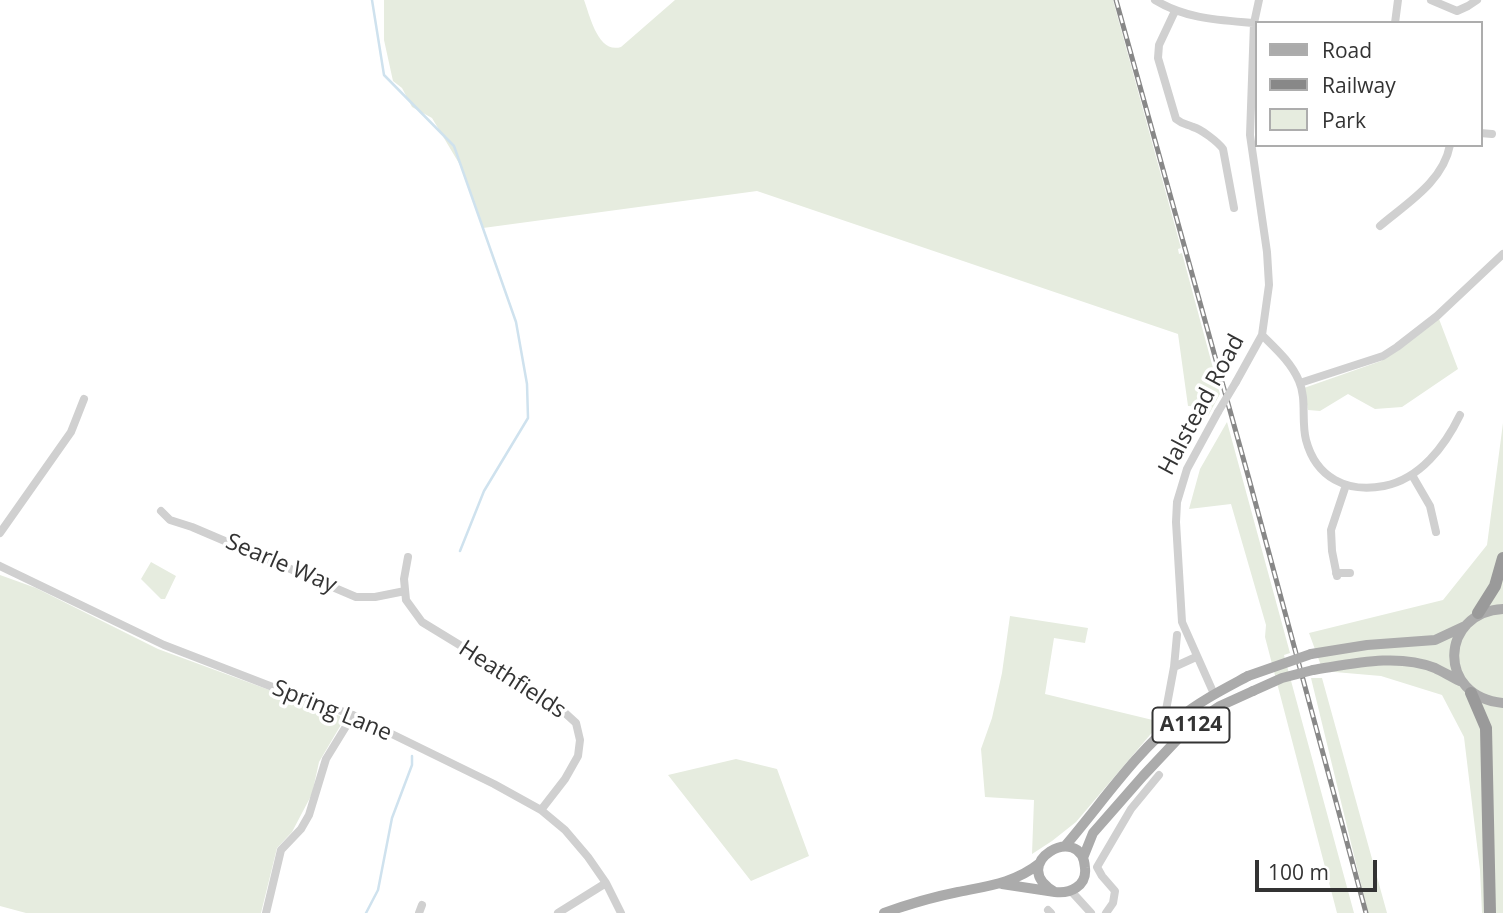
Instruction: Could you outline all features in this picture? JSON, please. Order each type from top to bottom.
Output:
[{"type":"highway","points":[[1478,613],[1495,586],[1503,558]]},
{"type":"highway","points":[[1471,693],[1486,728],[1490,913]]},
{"type":"main road","points":[[1499,703],[1471,693],[1460,681],[1456,671],[1455,649],[1465,626],[1478,613],[1503,608]]},
{"type":"main road","name":"A1124","points":[[1065,846],[1132,764],[1178,719],[1214,694],[1248,676],[1311,654],[1367,645],[1435,640],[1465,626]]},
{"type":"main road","name":"A1124","points":[[1083,858],[1094,833],[1143,776],[1191,726],[1220,706],[1282,678],[1313,670],[1368,662],[1410,662],[1434,668],[1460,681]]},
{"type":"main road","points":[[1002,884],[1055,892],[1071,891],[1082,881],[1085,874],[1083,858],[1077,851],[1065,846],[1051,849],[1044,854],[1040,863],[1041,879],[1055,892]]},
{"type":"main road","points":[[884,913],[922,901],[1002,884],[1027,873],[1040,863]]},
{"type":"street","points":[[1154,0],[1195,18],[1254,23]]},
{"type":"street","name":"Halstead Road","points":[[1254,21],[1259,0]]},
{"type":"street","points":[[1395,21],[1398,0]]},
{"type":"street","points":[[1430,0],[1457,10],[1476,0]]},
{"type":"street","points":[[1175,11],[1159,44],[1158,58],[1176,119],[1180,123],[1196,127],[1203,134],[1218,141],[1223,149],[1234,208]]},
{"type":"street","name":"Halstead Road","points":[[1214,694],[1182,622],[1177,502],[1187,469],[1262,335],[1268,302],[1268,269],[1250,135],[1254,23]]},
{"type":"street","points":[[1482,133],[1492,134]]},
{"type":"street","points":[[1380,226],[1434,180],[1448,159],[1450,147]]},
{"type":"street","points":[[1300,383],[1383,356],[1437,316],[1503,254]]},
{"type":"street","points":[[1262,335],[1286,359],[1300,383],[1306,439],[1316,462],[1331,479],[1346,485],[1370,488],[1388,485],[1412,475],[1443,446],[1460,415]]},
{"type":"street","points":[[0,533],[71,432],[84,399]]},
{"type":"street","points":[[1412,475],[1430,506],[1436,532]]},
{"type":"street","points":[[1346,485],[1331,530],[1336,575],[1350,573]]},
{"type":"street","name":"Searle Way","points":[[161,511],[170,520],[356,597],[375,597],[405,591]]},
{"type":"street","points":[[405,591],[408,557]]},
{"type":"street","name":"Spring Lane","points":[[0,566],[164,645],[353,715],[541,810],[577,844],[606,883],[621,913]]},
{"type":"street","name":"Heathfields","points":[[405,591],[406,600],[422,622],[553,702],[576,723],[580,740],[578,755],[565,779],[541,810]]},
{"type":"street","points":[[1166,710],[1177,635]]},
{"type":"street","points":[[1174,667],[1196,657]]},
{"type":"street","points":[[266,913],[281,850],[301,829],[309,815],[326,759],[353,715]]},
{"type":"street","points":[[1105,913],[1113,903],[1115,891],[1097,867],[1130,809],[1159,775]]},
{"type":"street","points":[[558,913],[606,883]]},
{"type":"street","points":[[1071,891],[1090,913]]},
{"type":"green space","points":[[384,0],[584,0],[596,32],[606,45],[613,48],[621,47],[675,0],[1113,0],[1181,248],[1178,249],[1179,254],[1182,253],[1220,394],[1208,416],[1205,407],[1188,406],[1178,334],[757,191],[483,228],[463,170],[432,118],[412,107],[402,88],[393,81],[384,40]]},
{"type":"green space","points":[[1439,319],[1458,369],[1402,407],[1375,409],[1348,394],[1320,411],[1308,410],[1304,388],[1381,361]]},
{"type":"green space","points":[[1227,422],[1290,653],[1284,655],[1354,913],[1337,913],[1265,637],[1266,625],[1231,504],[1189,509],[1200,469]]},
{"type":"green space","points":[[1503,423],[1503,913],[1482,913],[1480,870],[1464,737],[1442,695],[1381,676],[1323,671],[1309,633],[1443,600],[1487,545]]},
{"type":"green space","points":[[151,562],[176,576],[165,599],[161,599],[141,579]]},
{"type":"green space","points":[[0,575],[36,588],[158,649],[340,716],[342,723],[319,762],[312,794],[292,832],[277,848],[261,913],[26,913],[0,906]]},
{"type":"green space","points":[[1010,616],[1088,628],[1085,643],[1054,638],[1045,694],[1161,722],[1076,822],[1032,854],[1034,800],[985,797],[981,749],[992,718],[1002,673]]},
{"type":"green space","points":[[1311,678],[1322,678],[1387,913],[1368,913]]},
{"type":"green space","points":[[736,759],[777,769],[809,856],[751,881],[668,775]]},
{"type":"waterway","points":[[372,0],[384,75],[454,146],[516,322],[527,384],[528,418],[484,491],[460,551]]},
{"type":"waterway","points":[[366,913],[378,890],[392,818],[412,765],[412,756]]},
{"type":"railway","points":[[1116,0],[1366,913]]}]
